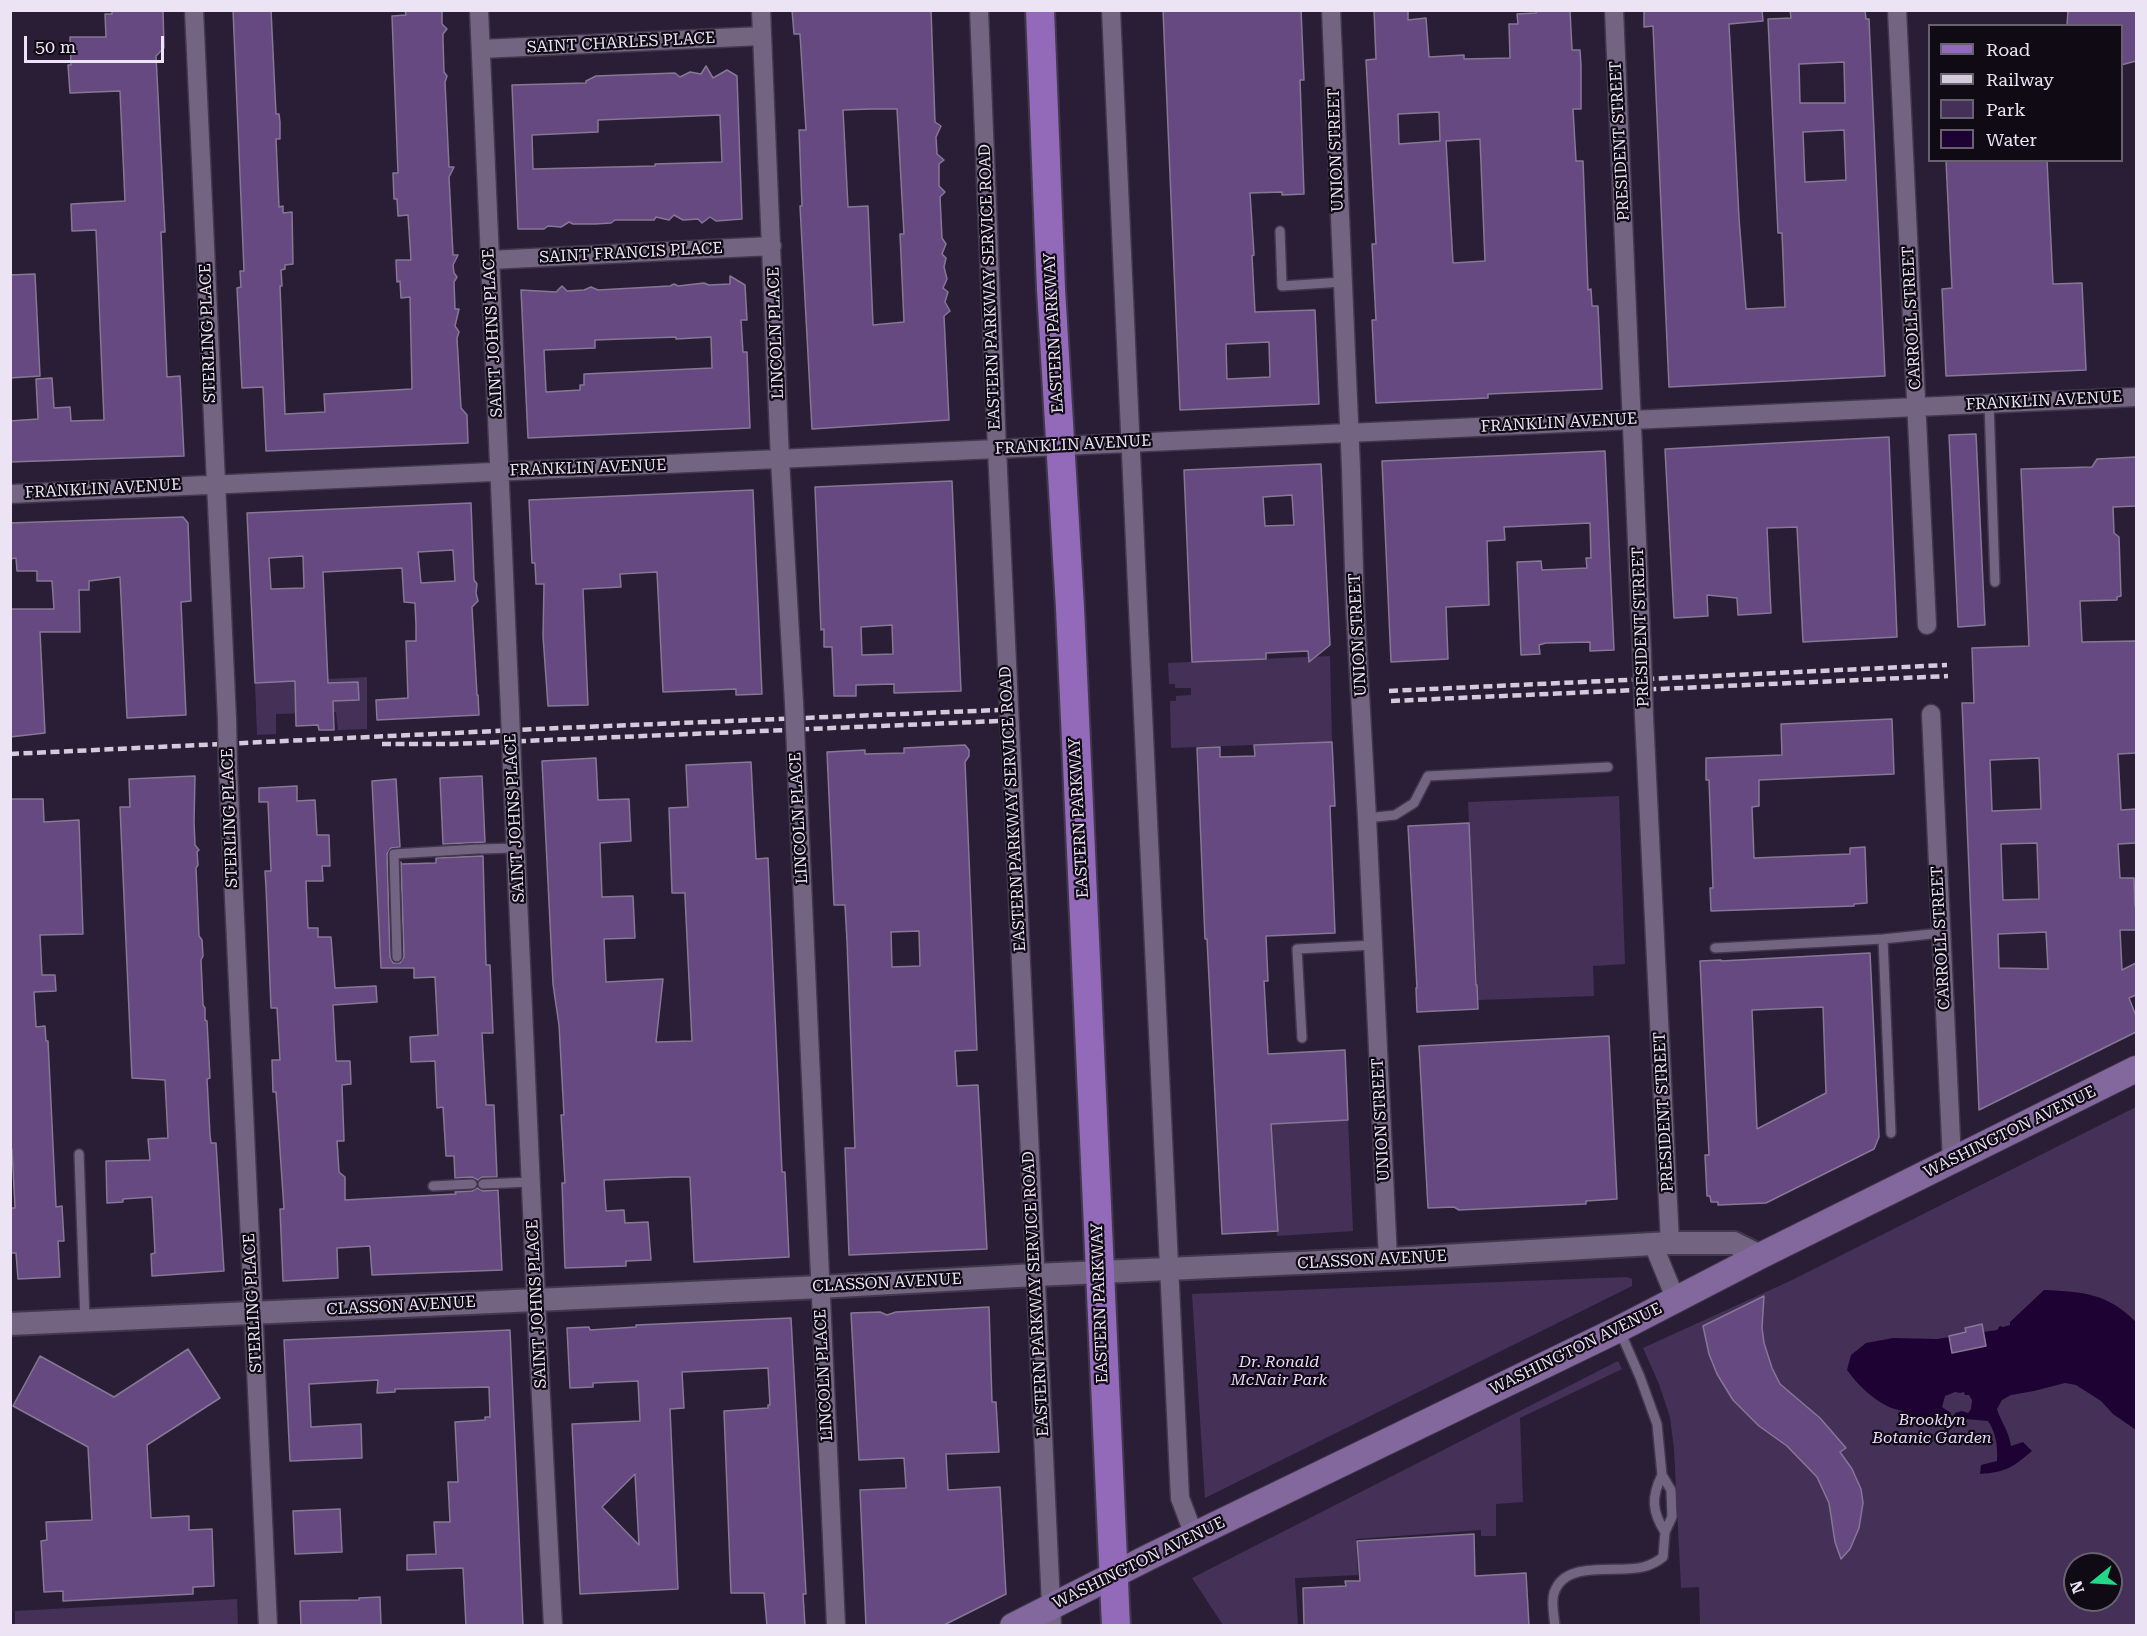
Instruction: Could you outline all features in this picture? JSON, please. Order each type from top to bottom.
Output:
[{"type":"main road","name":"EASTERN PARKWAY","points":[[1040,10],[1060,446],[1070,608],[1116,1626]]},
{"type":"main road","name":"WASHINGTON AVENUE","points":[[1013,1626],[1052,1616],[1113,1576],[1194,1535],[1619,1329],[1760,1256],[2136,1069]]},
{"type":"street","name":"STERLING PLACE","points":[[194,10],[268,1626]]},
{"type":"street","name":"SAINT JOHNS PLACE","points":[[479,10],[536,1300],[554,1626]]},
{"type":"street","name":"LINCOLN PLACE","points":[[761,10],[780,460],[794,703],[836,1626]]},
{"type":"street","name":"EASTERN PARKWAY SERVICE ROAD","points":[[979,10],[997,448],[1052,1616]]},
{"type":"street","points":[[1111,10],[1180,1498],[1194,1535]]},
{"type":"street","name":"UNION STREET","points":[[1331,10],[1350,433],[1355,604],[1388,1259]]},
{"type":"street","name":"PRESIDENT STREET","points":[[1614,10],[1633,420],[1661,1244],[1676,1299]]},
{"type":"street","name":"CARROLL STREET","points":[[1897,10],[1927,625]]},
{"type":"street","name":"SAINT CHARLES PLACE","points":[[481,50],[762,36]]},
{"type":"street","name":"SAINT FRANCIS PLACE","points":[[490,260],[772,246]]},
{"type":"street","name":"FRANKLIN AVENUE","points":[[10,494],[2136,397]]},
{"type":"street","name":"CARROLL STREET","points":[[1931,714],[1952,1161]]},
{"type":"street","name":"CLASSON AVENUE","points":[[10,1324],[820,1287],[1661,1244],[1734,1243],[1760,1256]]},
{"type":"lane","points":[[1280,231],[1282,286],[1342,282]]},
{"type":"lane","points":[[1989,404],[1995,582]]},
{"type":"lane","points":[[1367,818],[1395,815],[1414,803],[1428,776],[1608,767]]},
{"type":"lane","points":[[397,957],[394,854],[516,848]]},
{"type":"lane","points":[[1715,948],[1883,939],[1941,933]]},
{"type":"lane","points":[[1883,939],[1891,1133]]},
{"type":"lane","points":[[1302,1038],[1297,949],[1373,945]]},
{"type":"lane","points":[[79,1154],[85,1320]]},
{"type":"lane","points":[[483,1184],[531,1182]]},
{"type":"lane","points":[[433,1186],[472,1185]]},
{"type":"lane","points":[[1555,1626],[1554,1593],[1564,1578],[1582,1571],[1641,1568],[1654,1564],[1663,1557],[1665,1532],[1672,1517],[1671,1490],[1662,1475],[1657,1424],[1619,1329]]},
{"type":"lane","points":[[1662,1475],[1654,1491],[1655,1517],[1665,1532]]},
{"type":"green space","points":[[1330,656],[1332,742],[1171,748],[1170,701],[1176,701],[1176,696],[1191,695],[1191,688],[1175,688],[1175,684],[1169,684],[1168,663]]},
{"type":"green space","points":[[367,677],[367,729],[338,730],[336,712],[276,714],[276,734],[257,735],[255,683]]},
{"type":"green space","points":[[1619,796],[1625,964],[1593,966],[1594,996],[1478,1000],[1468,802]]},
{"type":"green space","name":"Brooklyn Botanic Garden","points":[[2136,1107],[2136,1625],[1700,1625],[1699,1587],[1681,1588],[1674,1449],[1670,1417],[1643,1348],[1790,1281]]},
{"type":"green space","points":[[1348,1120],[1353,1231],[1277,1236],[1271,1124]]},
{"type":"green space","name":"Dr. Ronald McNair Park","points":[[1627,1277],[1632,1279],[1632,1286],[1205,1498],[1192,1294]]},
{"type":"green space","points":[[1618,1361],[1622,1369],[1520,1418],[1523,1502],[1496,1504],[1496,1536],[1481,1536],[1481,1530],[1356,1539],[1358,1575],[1295,1578],[1298,1625],[1223,1625],[1192,1578]]},
{"type":"green space","points":[[237,1599],[238,1625],[15,1625],[15,1611]]},
{"type":"water","points":[[2044,1290],[2094,1296],[2115,1305],[2136,1322],[2136,1430],[2113,1414],[2101,1401],[2076,1385],[2065,1383],[2011,1395],[2002,1400],[1997,1409],[2011,1446],[2023,1442],[2032,1451],[2008,1468],[1980,1474],[1981,1465],[1997,1461],[1997,1445],[1988,1421],[1954,1418],[1955,1413],[1962,1411],[1968,1413],[1971,1409],[1972,1400],[1969,1395],[1965,1395],[1964,1392],[1955,1392],[1945,1396],[1942,1407],[1951,1413],[1949,1420],[1932,1418],[1917,1420],[1907,1412],[1887,1406],[1875,1399],[1847,1370],[1851,1355],[1866,1343],[1893,1338],[1937,1339],[1997,1330],[2000,1326],[2010,1325],[2010,1322]]},
{"type":"building","points":[[112,10],[163,10],[164,48],[156,56],[165,232],[161,232],[167,377],[180,376],[184,456],[10,462],[10,421],[38,419],[36,379],[52,378],[54,408],[70,407],[71,421],[104,420],[96,230],[72,231],[71,204],[125,201],[120,91],[70,93],[68,65],[71,65],[70,37],[106,37],[105,14],[112,14]]},
{"type":"building","points":[[233,10],[271,10],[276,114],[279,114],[280,122],[280,139],[276,139],[279,207],[283,206],[283,213],[292,212],[293,264],[285,265],[285,269],[281,270],[282,286],[280,286],[285,414],[325,412],[324,394],[412,389],[410,297],[401,298],[400,281],[397,282],[396,260],[411,260],[408,215],[398,216],[397,199],[394,199],[393,173],[398,173],[392,16],[406,15],[405,10],[442,10],[442,24],[447,29],[443,34],[443,40],[444,72],[447,76],[445,82],[449,167],[454,167],[449,177],[453,255],[458,255],[453,265],[457,277],[454,282],[455,309],[459,309],[455,326],[459,332],[457,338],[461,408],[467,415],[468,443],[266,451],[263,387],[242,388],[237,288],[241,287],[240,271],[244,271]]},
{"type":"building","points":[[792,10],[931,10],[935,122],[941,126],[936,137],[937,154],[944,160],[939,164],[939,186],[945,192],[940,197],[942,238],[946,244],[942,254],[946,258],[944,267],[947,279],[943,288],[948,292],[945,302],[950,311],[944,316],[949,420],[812,429],[800,206],[802,206],[799,130],[806,130],[800,34],[794,34]],"holes":[[[897,109],[904,234],[900,234],[904,322],[873,325],[868,206],[848,207],[843,110]]]},
{"type":"building","points":[[1163,10],[1301,10],[1304,80],[1300,80],[1304,194],[1250,193],[1254,255],[1252,256],[1255,312],[1315,310],[1319,404],[1180,410]],"holes":[[[1269,342],[1270,377],[1227,379],[1226,344]]]},
{"type":"building","points":[[1374,10],[1408,10],[1408,20],[1426,18],[1429,57],[1464,55],[1464,59],[1510,58],[1509,24],[1518,24],[1517,14],[1536,13],[1536,10],[1570,10],[1572,50],[1580,50],[1581,66],[1581,109],[1573,109],[1576,161],[1583,161],[1588,290],[1591,289],[1592,306],[1598,306],[1602,389],[1488,394],[1488,398],[1376,403],[1372,320],[1376,320],[1372,244],[1376,244],[1366,60],[1376,59]],"holes":[[[1439,112],[1440,141],[1399,144],[1398,114]],[[1480,139],[1485,261],[1453,263],[1446,141]]]},
{"type":"building","points":[[1644,10],[1762,10],[1763,21],[1729,24],[1746,309],[1785,307],[1782,233],[1778,233],[1768,19],[1791,18],[1790,10],[1865,10],[1866,19],[1869,19],[1885,376],[1669,387],[1653,26],[1644,27]],"holes":[[[1844,62],[1845,103],[1800,103],[1799,64]],[[1844,130],[1846,180],[1805,182],[1803,132]]]},
{"type":"building","points":[[2068,10],[2136,10],[2136,61],[2123,64],[2123,24],[2067,24]]},
{"type":"building","points":[[706,66],[713,78],[727,70],[737,76],[742,219],[716,221],[710,217],[702,223],[698,219],[683,220],[674,215],[669,220],[656,217],[654,220],[615,220],[611,223],[595,224],[569,222],[561,227],[518,229],[512,85],[586,83],[596,76],[675,73],[680,77],[690,72],[701,74]],"holes":[[[720,115],[722,162],[533,169],[532,135],[598,132],[598,120]]]},
{"type":"building","points":[[1946,162],[2047,162],[2053,284],[2082,283],[2086,370],[1946,376],[1942,289],[1952,288]]},
{"type":"building","points":[[35,274],[40,376],[10,378],[10,275]]},
{"type":"building","points":[[730,276],[745,285],[747,320],[741,320],[743,352],[747,352],[750,428],[528,438],[521,290],[556,292],[562,286],[567,291],[584,290],[591,287],[598,290],[674,284],[678,286],[704,283],[709,285],[730,284]],"holes":[[[676,337],[676,339],[711,337],[712,368],[584,374],[584,385],[580,385],[580,390],[546,392],[544,350],[595,348],[595,340]]]},
{"type":"building","points":[[1976,434],[1985,625],[1958,627],[1949,435]]},
{"type":"building","points":[[1889,437],[1897,637],[1803,642],[1797,527],[1767,528],[1771,613],[1738,615],[1737,598],[1707,595],[1708,616],[1674,618],[1665,449]]},
{"type":"building","points":[[1605,451],[1614,650],[1590,651],[1590,642],[1546,643],[1539,645],[1540,654],[1521,655],[1517,562],[1541,561],[1542,570],[1587,568],[1586,558],[1591,558],[1590,523],[1504,527],[1505,540],[1487,541],[1489,605],[1446,607],[1448,659],[1391,662],[1382,461]]},
{"type":"building","points":[[2136,457],[2136,506],[2113,507],[2114,533],[2119,537],[2121,596],[2117,597],[2117,600],[2080,601],[2082,642],[2136,641],[2136,753],[2118,754],[2121,810],[2136,809],[2136,843],[2118,844],[2120,878],[2134,878],[2136,930],[2120,930],[2122,970],[2136,963],[2136,995],[2129,998],[2136,1016],[2136,1032],[1979,1110],[1962,703],[1974,703],[1972,648],[2029,646],[2021,469],[2092,467],[2097,459]],"holes":[[[2039,758],[2041,809],[1992,811],[1990,760]],[[2037,843],[2039,899],[2003,900],[2001,844]],[[2046,932],[2048,969],[1999,968],[1998,934]]]},
{"type":"building","points":[[1321,464],[1330,645],[1309,662],[1308,651],[1266,653],[1266,659],[1192,662],[1184,470]],"holes":[[[1292,495],[1294,525],[1265,526],[1263,497]]]},
{"type":"building","points":[[952,481],[961,691],[894,693],[894,684],[856,685],[856,696],[834,696],[832,647],[824,647],[824,629],[821,630],[815,487]],"holes":[[[892,625],[893,654],[862,655],[861,627]]]},
{"type":"building","points":[[753,490],[762,694],[736,695],[736,689],[663,692],[657,572],[620,574],[621,587],[583,589],[588,705],[548,706],[543,636],[544,584],[536,584],[535,563],[532,563],[529,500]]},
{"type":"building","points":[[471,503],[474,580],[477,584],[478,601],[472,607],[479,715],[377,720],[376,700],[408,698],[406,641],[416,641],[415,603],[404,602],[402,568],[323,572],[328,683],[358,682],[359,700],[333,701],[334,730],[319,730],[318,725],[296,726],[295,681],[255,683],[247,513]],"holes":[[[453,550],[455,581],[421,583],[418,552]],[[303,556],[304,588],[271,589],[269,558]]]},
{"type":"building","points":[[183,517],[188,523],[191,601],[181,602],[186,715],[127,718],[120,577],[89,581],[89,590],[79,590],[80,632],[40,632],[45,733],[10,737],[10,609],[54,609],[52,581],[37,581],[37,571],[17,571],[16,558],[10,559],[10,523]]},
{"type":"building","points":[[1892,719],[1894,774],[1759,780],[1759,806],[1752,807],[1754,858],[1850,854],[1850,848],[1865,847],[1867,903],[1854,904],[1854,906],[1711,911],[1710,888],[1713,888],[1709,780],[1706,780],[1706,758],[1782,755],[1781,724]]},
{"type":"building","points":[[1332,742],[1335,806],[1330,806],[1335,933],[1266,936],[1268,981],[1264,981],[1268,1054],[1345,1050],[1348,1120],[1271,1124],[1278,1231],[1222,1234],[1207,939],[1205,939],[1197,748],[1220,747],[1220,757],[1255,756],[1254,745]]},
{"type":"building","points":[[965,745],[969,750],[969,756],[965,762],[977,1050],[955,1051],[957,1086],[978,1085],[987,1249],[849,1255],[845,1148],[855,1148],[847,941],[845,905],[834,905],[827,752],[865,750],[865,754],[904,753],[904,748]],"holes":[[[919,931],[920,966],[892,967],[891,932]]]},
{"type":"building","points":[[596,758],[598,800],[629,799],[631,841],[600,843],[602,897],[633,896],[635,938],[604,939],[606,982],[663,979],[656,1042],[692,1041],[685,893],[672,893],[669,808],[688,807],[686,765],[751,762],[756,859],[768,858],[782,1172],[785,1172],[789,1257],[694,1262],[690,1177],[604,1180],[606,1211],[624,1210],[625,1223],[648,1222],[651,1260],[626,1261],[626,1266],[565,1268],[562,1183],[565,1183],[561,1115],[564,1115],[559,1025],[553,984],[542,761]]},
{"type":"building","points":[[195,776],[194,822],[195,845],[199,850],[196,868],[199,936],[202,940],[203,956],[201,960],[203,1005],[207,1021],[210,1078],[207,1079],[210,1135],[211,1143],[216,1143],[224,1271],[152,1276],[151,1254],[155,1253],[152,1197],[123,1199],[123,1202],[107,1203],[106,1161],[150,1160],[148,1139],[168,1138],[165,1080],[132,1078],[120,807],[130,807],[129,779]]},
{"type":"building","points":[[482,776],[485,842],[443,844],[440,778]]},
{"type":"building","points":[[396,779],[400,847],[391,848],[387,854],[390,957],[393,963],[400,963],[404,957],[401,864],[436,863],[436,858],[483,856],[486,965],[490,965],[493,1033],[482,1033],[486,1105],[494,1105],[497,1177],[482,1177],[478,1180],[472,1177],[455,1178],[454,1156],[446,1156],[443,1107],[437,1108],[435,1061],[411,1062],[410,1037],[438,1035],[435,977],[414,978],[414,968],[381,968],[372,781]]},
{"type":"building","points":[[297,786],[297,801],[315,800],[317,835],[329,835],[330,866],[322,866],[323,881],[306,881],[308,928],[318,928],[318,937],[331,937],[335,988],[376,986],[377,1002],[333,1005],[336,1061],[350,1061],[351,1084],[342,1085],[344,1141],[337,1141],[339,1172],[345,1177],[345,1200],[456,1194],[455,1192],[472,1191],[477,1188],[483,1191],[498,1190],[502,1270],[372,1275],[370,1246],[337,1248],[338,1278],[283,1281],[280,1209],[284,1209],[272,1060],[280,1060],[277,1008],[271,1008],[265,871],[271,871],[268,802],[259,802],[259,788]]},
{"type":"building","points":[[10,799],[43,799],[44,822],[79,820],[83,934],[40,935],[42,975],[55,975],[56,991],[34,992],[36,1027],[45,1026],[46,1041],[48,1041],[56,1207],[62,1206],[64,1241],[58,1241],[60,1277],[18,1279],[16,1253],[10,1253],[10,1208],[15,1208],[12,1149],[10,1149]]},
{"type":"building","points":[[1469,823],[1478,1009],[1417,1012],[1408,826]]},
{"type":"building","points":[[1870,953],[1879,1137],[1874,1149],[1766,1203],[1718,1205],[1718,1202],[1711,1202],[1710,1196],[1707,1196],[1705,1155],[1709,1155],[1700,961]],"holes":[[[1823,1007],[1826,1093],[1757,1129],[1752,1010]]]},
{"type":"building","points":[[1609,1036],[1617,1199],[1586,1201],[1586,1204],[1459,1210],[1454,1207],[1428,1208],[1419,1046]]},
{"type":"building","points":[[1764,1296],[1762,1328],[1764,1343],[1780,1384],[1820,1418],[1846,1448],[1840,1452],[1852,1469],[1861,1489],[1863,1503],[1859,1528],[1850,1549],[1841,1559],[1835,1542],[1829,1503],[1817,1477],[1787,1446],[1759,1426],[1733,1400],[1717,1374],[1709,1354],[1703,1326]]},
{"type":"building","points":[[989,1307],[992,1402],[996,1402],[999,1452],[946,1454],[948,1490],[1000,1487],[1006,1594],[942,1626],[866,1626],[860,1490],[906,1488],[904,1458],[859,1460],[851,1313],[880,1312],[887,1315],[896,1312]]},
{"type":"building","points":[[791,1318],[806,1594],[803,1594],[805,1626],[767,1626],[764,1593],[731,1593],[724,1411],[768,1408],[770,1405],[768,1368],[682,1372],[684,1408],[670,1409],[678,1589],[580,1594],[572,1424],[640,1421],[638,1381],[593,1383],[593,1387],[570,1388],[567,1328],[589,1327],[590,1330],[636,1327],[636,1325]],"holes":[[[635,1474],[639,1545],[602,1507]]]},
{"type":"building","points":[[1982,1324],[1986,1346],[1952,1353],[1949,1336],[1966,1332],[1965,1328]]},
{"type":"building","points":[[510,1330],[523,1626],[466,1626],[463,1568],[407,1570],[407,1555],[436,1554],[434,1522],[450,1522],[448,1482],[458,1482],[455,1422],[485,1420],[485,1417],[490,1417],[489,1387],[395,1389],[395,1392],[377,1393],[378,1380],[309,1384],[311,1427],[361,1424],[362,1458],[290,1461],[284,1340]]},
{"type":"building","points":[[188,1349],[220,1398],[147,1445],[151,1518],[189,1516],[189,1530],[212,1529],[214,1586],[193,1587],[193,1594],[63,1601],[63,1591],[44,1592],[41,1541],[47,1540],[46,1522],[92,1520],[88,1447],[13,1406],[40,1356],[114,1397]]},
{"type":"building","points":[[340,1509],[342,1552],[295,1554],[293,1511]]},
{"type":"building","points":[[1474,1534],[1475,1576],[1526,1573],[1529,1626],[1304,1626],[1303,1588],[1346,1586],[1345,1581],[1360,1581],[1357,1541]]},
{"type":"building","points":[[380,1597],[381,1626],[301,1626],[300,1601],[359,1600],[359,1598]]},
{"type":"railway","points":[[1389,691],[1947,665]]},
{"type":"railway","points":[[1391,701],[1948,676]]},
{"type":"railway","points":[[10,754],[998,710]]},
{"type":"railway","points":[[382,744],[453,744],[999,721]]}]
